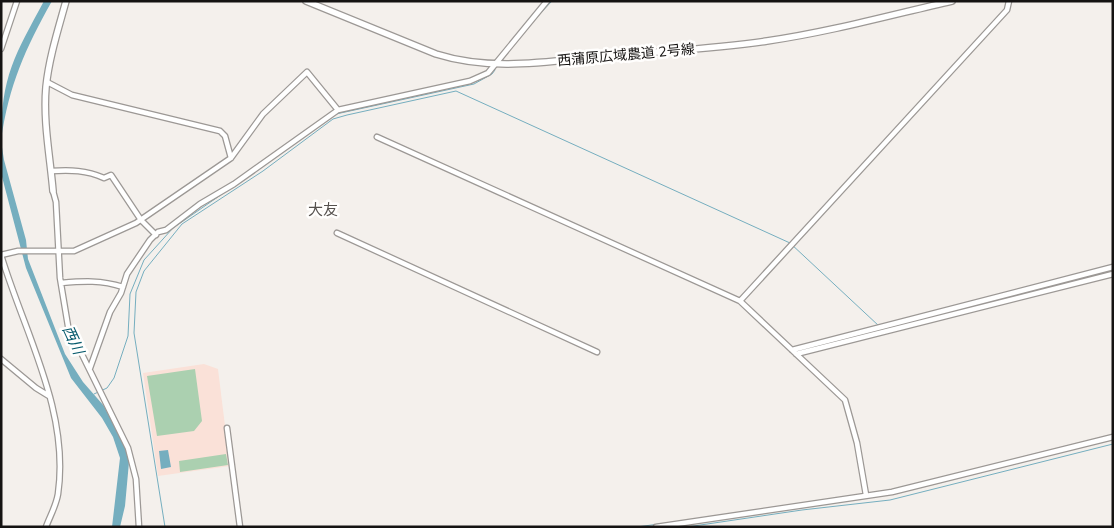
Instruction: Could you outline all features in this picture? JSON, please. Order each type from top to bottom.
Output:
[{"type":"street","points":[[1,48],[17,1]]},
{"type":"street","points":[[66,1],[50,62],[45,125],[56,202],[63,306],[68,326],[120,428],[132,459],[136,479],[139,527]]},
{"type":"street","name":"西蒲原広域農道 2号線","points":[[306,1],[436,54],[454,60],[495,65],[688,50],[766,41],[812,33],[952,1]]},
{"type":"street","points":[[90,368],[110,312],[123,287],[127,274],[156,235],[234,184],[338,110],[470,81],[488,73],[547,1]]},
{"type":"street","points":[[740,301],[959,64],[1007,10],[1009,1]]},
{"type":"street","points":[[46,527],[58,497],[59,465],[56,427],[49,396],[1,255],[18,251],[58,252],[80,250],[141,220],[231,158],[263,114],[307,72],[324,96],[338,110]]},
{"type":"street","points":[[47,82],[72,95],[220,130],[225,136],[231,158]]},
{"type":"street","points":[[377,136],[740,301],[845,400],[857,443],[866,496]]},
{"type":"street","points":[[51,171],[72,170],[90,172],[104,178],[111,175],[141,220],[156,235]]},
{"type":"street","points":[[337,233],[597,352]]},
{"type":"street","points":[[792,350],[1113,267]]},
{"type":"street","points":[[796,354],[1113,274]]},
{"type":"street","points":[[61,283],[90,280],[106,281],[123,287]]},
{"type":"street","points":[[1,359],[36,388],[49,396]]},
{"type":"street","points":[[227,428],[240,527]]},
{"type":"street","points":[[656,527],[866,496],[946,480],[1113,437]]},
{"type":"shaded area","points":[[204,364],[218,369],[230,466],[158,476],[143,373]]},
{"type":"green space","points":[[195,369],[202,421],[194,431],[157,436],[147,376]]},
{"type":"green space","points":[[226,454],[228,465],[180,472],[179,461]]},
{"type":"water","points":[[44,1],[52,1],[19,68],[4,120],[1,140],[7,82],[25,36]]},
{"type":"water","points":[[1,141],[4,160],[26,240],[28,259],[65,354],[83,382],[104,406],[126,449],[129,462],[125,506],[120,527],[112,527],[120,458],[113,437],[102,418],[71,378],[26,268],[1,173]]},
{"type":"water","points":[[168,450],[171,467],[161,469],[159,451]]},
{"type":"waterway","points":[[535,19],[552,1]]},
{"type":"waterway","points":[[501,62],[507,53]]},
{"type":"waterway","points":[[336,114],[474,84],[492,74],[495,70]]},
{"type":"waterway","points":[[165,527],[134,333],[136,292],[144,271],[182,224],[263,171],[333,119],[347,115],[456,91],[790,243],[879,326]]},
{"type":"waterway","points":[[94,394],[107,388],[114,378],[128,336],[130,294],[144,260],[173,228],[303,138]]},
{"type":"waterway","points":[[687,527],[802,510],[890,500],[1113,444]]},
{"type":"waterway","points":[[637,527],[659,524]]},
{"type":"district","name":"大友","points":[[323,210]]},
{"type":"water label","name":"西川","points":[[73,340]]}]
